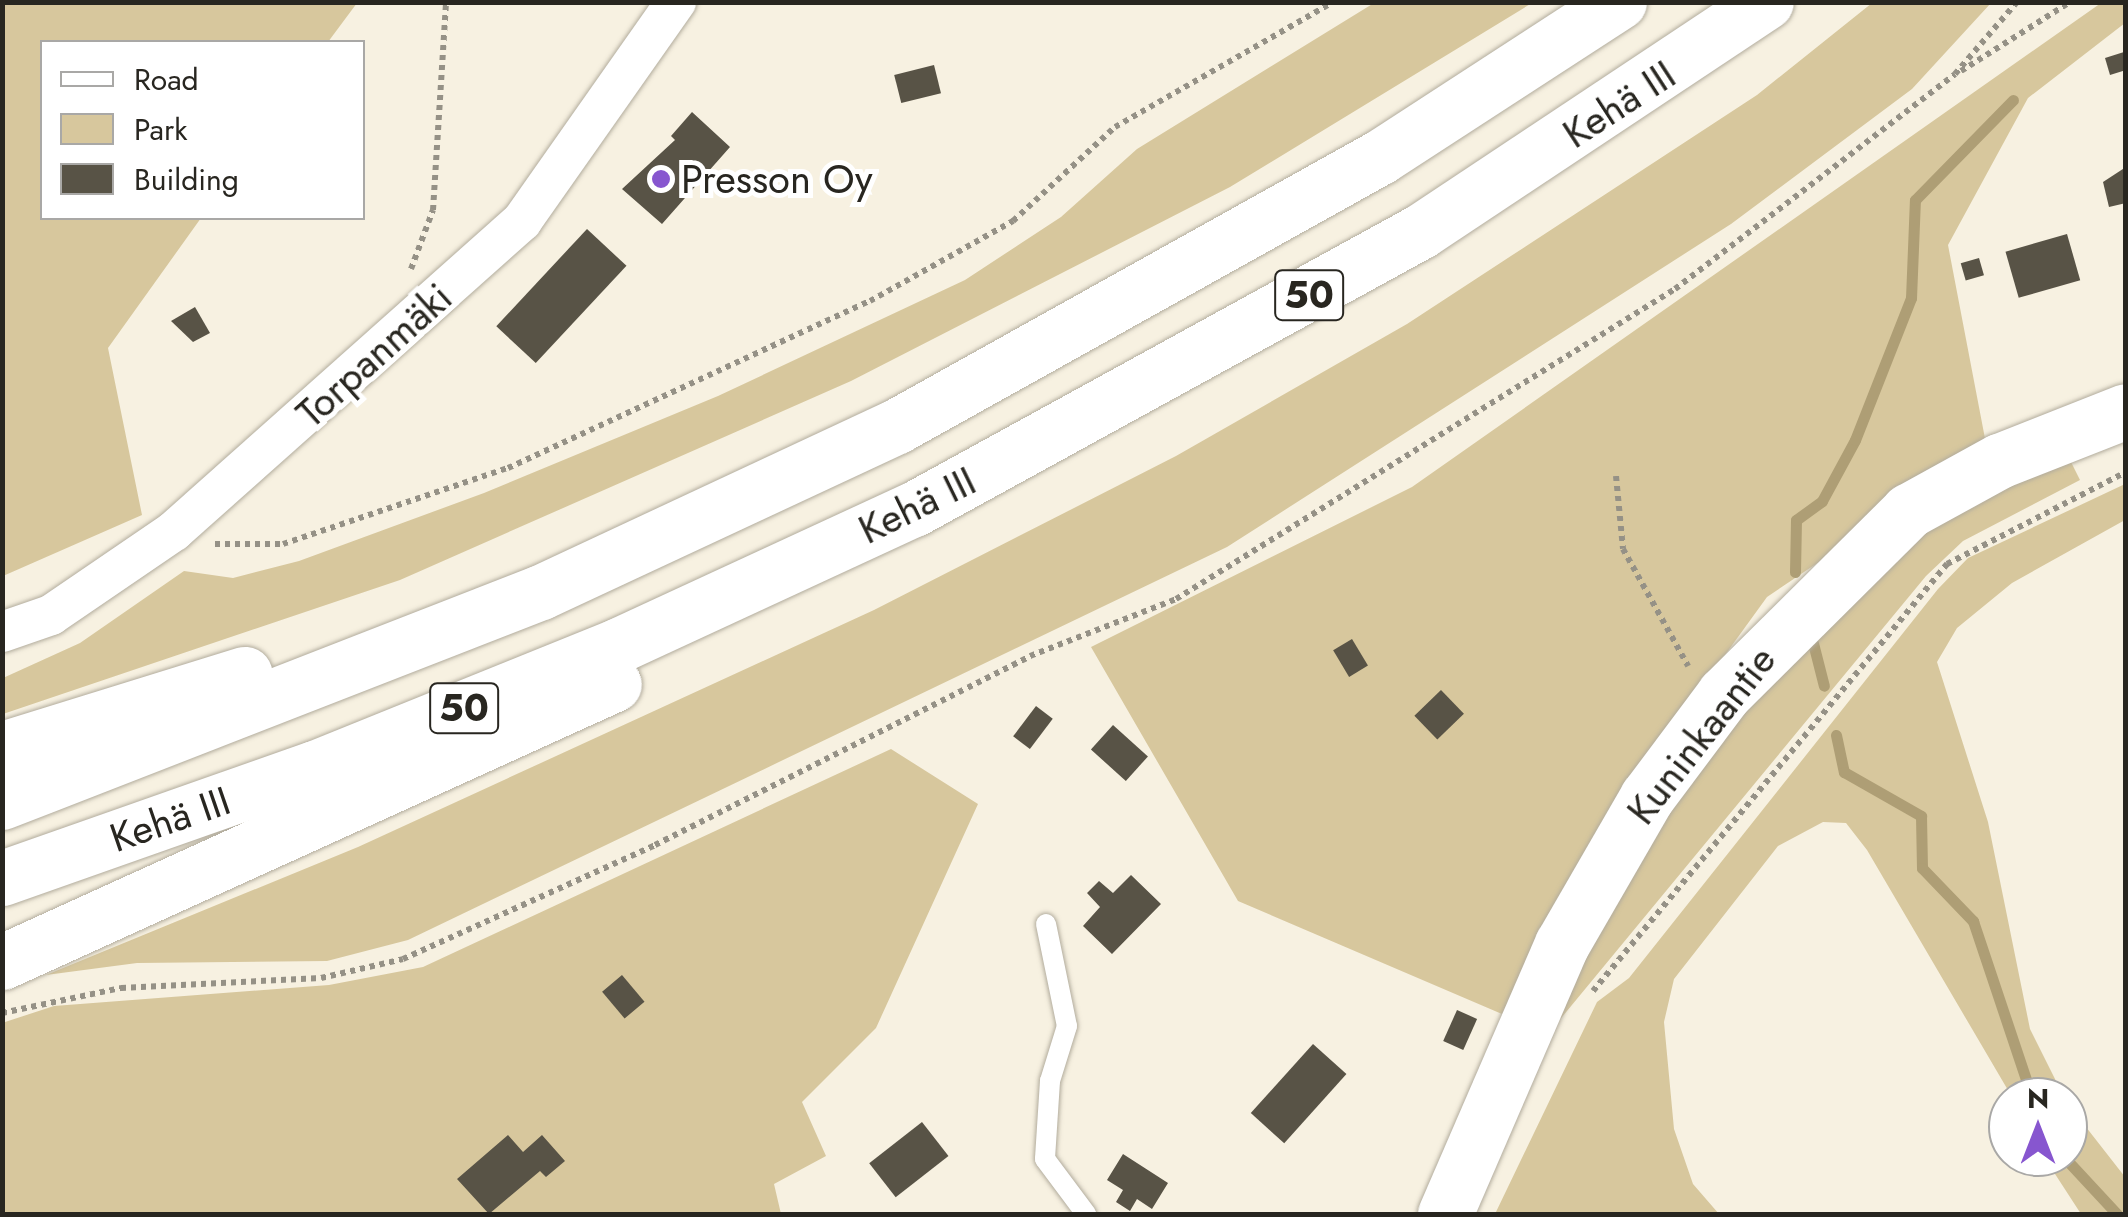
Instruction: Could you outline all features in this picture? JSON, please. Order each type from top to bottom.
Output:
[{"type":"main road","name":"Kehä III","points":[[2,802],[541,592],[796,475],[1104,317],[1380,158],[1619,2]]},
{"type":"main road","name":"Kehä III","points":[[2,878],[315,768],[601,652],[914,509],[1421,230],[1766,2]]},
{"type":"main road","name":"Kuninkaantie","points":[[1445,1214],[1570,928],[1647,797],[1724,694],[1908,511],[1999,461],[2126,411]]},
{"type":"main road","points":[[2,962],[740,625],[914,509]]},
{"type":"main road","points":[[2,749],[369,632],[541,592]]},
{"type":"street","name":"Torpanmäki","points":[[2,632],[51,615],[174,531],[522,221],[676,2]]},
{"type":"lane","points":[[1046,924],[1067,1026],[1050,1081],[1045,1159],[1086,1214]]},
{"type":"path","points":[[406,282],[434,210],[446,2]]},
{"type":"path","points":[[174,531],[232,550],[282,544],[508,468],[870,301],[1013,221],[1115,127],[1333,2]]},
{"type":"path","points":[[1956,74],[2017,2]]},
{"type":"path","points":[[2,1013],[120,988],[321,978],[403,959],[672,837],[1030,656],[1176,600],[1660,300],[1956,74],[2070,2]]},
{"type":"path","points":[[1586,1000],[1947,564],[2126,472]]},
{"type":"path","points":[[1616,476],[1623,549],[1694,674],[1724,694]]},
{"type":"green space","points":[[3,2],[357,3],[329,40],[40,40],[40,220],[200,220],[108,348],[142,515],[3,576]]},
{"type":"green space","points":[[1374,3],[1532,3],[1230,187],[851,381],[400,580],[3,714],[3,678],[80,643],[184,571],[233,578],[299,561],[484,493],[718,396],[965,280],[1061,217],[1137,149]]},
{"type":"green space","points":[[1872,3],[1991,3],[1912,89],[1731,224],[1227,547],[408,940],[327,961],[137,963],[46,975],[358,847],[874,610],[1176,456],[1407,324],[1757,95]]},
{"type":"green space","points":[[2101,3],[2125,3],[2125,23],[2028,98],[1948,245],[1987,449],[1767,597],[1633,782],[1516,1020],[1238,901],[1091,647],[1412,487]]},
{"type":"green space","points":[[2065,450],[2080,480],[1963,541],[1926,576],[1548,1034],[1581,945],[1662,807],[1880,552]]},
{"type":"green space","points":[[2125,484],[2125,520],[2012,583],[1957,628],[1937,662],[1988,822],[2030,1029],[2054,1077],[2000,1077],[1867,850],[1846,823],[1823,822],[1778,846],[1674,979],[1664,1022],[1674,1129],[1693,1184],[1719,1214],[1495,1214],[1597,1002],[1629,978],[1938,589],[1968,558]]},
{"type":"green space","points":[[891,749],[978,804],[876,1028],[802,1102],[826,1156],[774,1184],[781,1214],[3,1214],[2,1023],[54,1006],[329,985],[423,967]]},
{"type":"green space","points":[[2088,1130],[2125,1177],[2125,1214],[2081,1214],[2057,1177],[2088,1177]]},
{"type":"building","points":[[2124,52],[2126,70],[2110,75],[2105,58]]},
{"type":"building","points":[[934,65],[941,93],[901,103],[894,75]]},
{"type":"building","points":[[692,112],[730,147],[662,224],[622,189],[675,140],[671,136]]},
{"type":"building","points":[[2126,167],[2126,203],[2109,207],[2103,182]]},
{"type":"building","points":[[587,229],[626,266],[536,363],[496,326]]},
{"type":"building","points":[[2067,234],[2080,280],[2019,298],[2005,252]]},
{"type":"building","points":[[1979,258],[1984,275],[1966,281],[1961,263]]},
{"type":"building","points":[[195,307],[210,333],[193,342],[171,321]]},
{"type":"building","points":[[1352,639],[1368,666],[1349,677],[1333,650]]},
{"type":"building","points":[[1441,690],[1464,714],[1437,739],[1414,716]]},
{"type":"building","points":[[1036,706],[1053,719],[1030,749],[1013,736]]},
{"type":"building","points":[[1113,725],[1148,756],[1126,781],[1091,750]]},
{"type":"building","points":[[1131,875],[1161,904],[1112,954],[1083,926],[1100,907],[1087,893],[1099,881],[1113,893]]},
{"type":"building","points":[[622,975],[644,1002],[625,1019],[602,992]]},
{"type":"building","points":[[1457,1010],[1477,1019],[1463,1050],[1443,1041]]},
{"type":"building","points":[[1313,1044],[1346,1074],[1284,1143],[1251,1113]]},
{"type":"building","points":[[922,1122],[948,1156],[896,1197],[869,1163]]},
{"type":"building","points":[[508,1135],[523,1152],[542,1135],[565,1161],[546,1177],[540,1171],[489,1214],[457,1179]]},
{"type":"building","points":[[1123,1154],[1168,1183],[1152,1209],[1137,1199],[1130,1211],[1116,1202],[1123,1190],[1107,1180]]},
{"type":"waterway","points":[[1795,572],[1796,520],[1822,501],[1855,440],[1911,298],[1915,200],[2013,100]]},
{"type":"waterway","points":[[1813,643],[1824,686]]},
{"type":"waterway","points":[[1836,735],[1844,772],[1921,816],[1922,868],[1973,921],[2025,1077]]},
{"type":"waterway","points":[[2083,1177],[2117,1214]]},
{"type":"place","name":"Presson Oy","points":[[661,179]]}]
